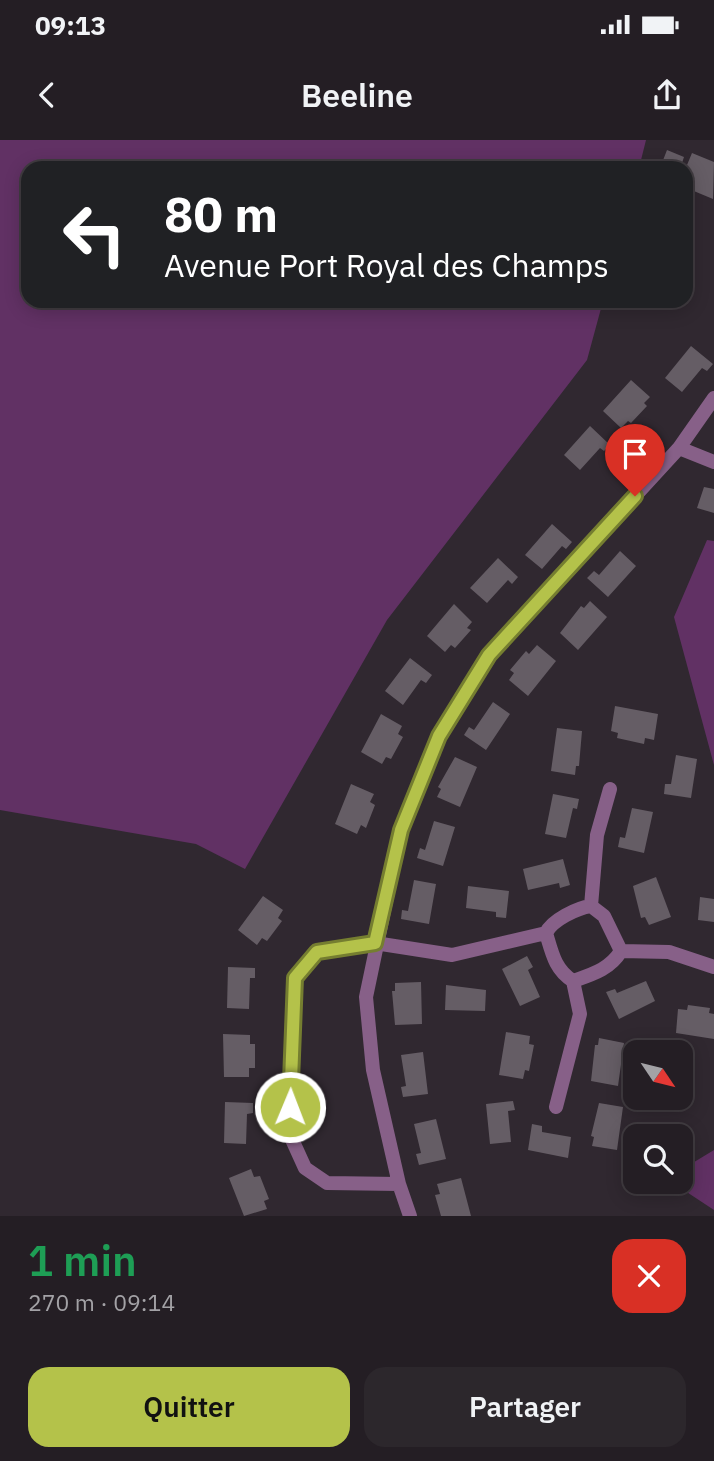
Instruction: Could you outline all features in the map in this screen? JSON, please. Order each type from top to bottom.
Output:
[{"type":"street","points":[[410,1216],[399,1184],[372,1058],[366,997],[375,943],[401,830],[439,736],[489,655],[679,448],[714,398]]},
{"type":"street","points":[[679,448],[714,461]]},
{"type":"street","points":[[610,789],[597,835],[591,906],[609,924],[621,951]]},
{"type":"street","points":[[556,1107],[580,1014],[573,981],[562,974],[552,958],[545,933],[549,926],[582,907],[591,906]]},
{"type":"street","points":[[399,1184],[327,1183],[305,1168],[289,1135],[295,978],[317,952],[375,943],[452,955],[545,933]]},
{"type":"street","points":[[621,951],[669,952],[714,967]]},
{"type":"street","points":[[573,981],[613,964],[621,951]]},
{"type":"shaded area","points":[[0,140],[646,140],[641,161],[21,161],[21,308],[601,308],[587,360],[387,620],[245,869],[196,844],[0,810]]},
{"type":"shaded area","points":[[707,540],[714,541],[714,765],[674,617]]},
{"type":"shaded area","points":[[714,1150],[714,1210],[690,1194],[693,1194],[693,1163]]},
{"type":"building","points":[[667,150],[684,157],[683,161],[663,161]]},
{"type":"building","points":[[692,153],[714,162],[713,199],[693,191],[693,161],[689,161]]},
{"type":"building","points":[[691,346],[713,364],[707,371],[702,368],[682,392],[665,378]]},
{"type":"building","points":[[631,380],[650,397],[644,403],[647,406],[631,423],[628,421],[621,428],[603,411]]},
{"type":"building","points":[[590,426],[610,445],[604,451],[600,448],[580,470],[564,455]]},
{"type":"building","points":[[704,487],[714,489],[714,513],[697,508]]},
{"type":"building","points":[[552,524],[572,542],[566,549],[562,546],[542,569],[525,555]]},
{"type":"building","points":[[620,551],[636,566],[608,597],[587,578],[594,571],[599,575]]},
{"type":"building","points":[[498,558],[518,577],[512,584],[508,580],[487,603],[470,588]]},
{"type":"building","points":[[590,601],[607,617],[578,650],[560,633],[581,606],[584,608]]},
{"type":"building","points":[[454,604],[472,622],[467,628],[471,630],[455,648],[451,645],[445,652],[427,636]]},
{"type":"building","points":[[537,645],[556,661],[528,696],[509,680],[514,673],[510,670],[526,651],[529,654]]},
{"type":"building","points":[[410,658],[432,675],[426,683],[421,680],[403,705],[385,691]]},
{"type":"building","points":[[493,702],[510,714],[486,750],[464,735],[469,727],[474,730]]},
{"type":"building","points":[[615,706],[658,714],[654,740],[645,738],[644,744],[617,738],[618,733],[611,731]]},
{"type":"building","points":[[381,714],[402,726],[398,734],[403,737],[391,759],[386,757],[382,764],[361,752]]},
{"type":"building","points":[[557,728],[582,731],[579,766],[576,766],[575,775],[551,771]]},
{"type":"building","points":[[676,755],[697,759],[691,798],[664,794],[665,784],[671,784]]},
{"type":"building","points":[[455,757],[477,767],[460,807],[437,797],[441,789],[438,787]]},
{"type":"building","points":[[351,784],[374,794],[370,802],[375,805],[366,828],[361,825],[357,834],[335,824]]},
{"type":"building","points":[[553,794],[579,799],[577,809],[573,808],[566,838],[545,834]]},
{"type":"building","points":[[632,808],[653,812],[644,853],[618,847],[620,837],[625,838]]},
{"type":"building","points":[[434,821],[455,827],[443,866],[417,858],[420,848],[425,850]]},
{"type":"building","points":[[563,859],[570,885],[560,888],[559,883],[528,890],[523,869]]},
{"type":"building","points":[[656,877],[671,917],[649,925],[645,917],[641,918],[633,886]]},
{"type":"building","points":[[414,880],[436,884],[429,924],[401,919],[402,910],[408,911]]},
{"type":"building","points":[[468,886],[509,891],[506,918],[496,917],[496,912],[466,908]]},
{"type":"building","points":[[263,896],[283,910],[278,918],[282,921],[267,941],[262,938],[257,945],[238,930]]},
{"type":"building","points":[[700,897],[714,899],[714,922],[698,920]]},
{"type":"building","points":[[527,956],[533,967],[528,970],[540,997],[520,1006],[502,969]]},
{"type":"building","points":[[228,967],[255,968],[255,978],[250,978],[249,1009],[227,1008]]},
{"type":"building","points":[[646,981],[655,1001],[619,1019],[606,992],[615,989],[617,993]]},
{"type":"building","points":[[421,982],[422,1024],[395,1025],[392,991],[395,991],[395,983]]},
{"type":"building","points":[[446,985],[486,990],[485,1011],[445,1010]]},
{"type":"building","points":[[688,1005],[710,1008],[709,1013],[714,1014],[714,1039],[676,1033],[678,1009],[687,1010]]},
{"type":"building","points":[[506,1032],[530,1036],[529,1044],[534,1045],[529,1071],[525,1070],[523,1079],[499,1075]]},
{"type":"building","points":[[223,1034],[250,1035],[250,1044],[255,1044],[255,1068],[249,1068],[249,1077],[224,1077]]},
{"type":"building","points":[[599,1038],[623,1043],[618,1086],[591,1081],[595,1045],[598,1045]]},
{"type":"building","points":[[423,1052],[428,1094],[403,1097],[401,1087],[406,1086],[401,1055]]},
{"type":"building","points":[[513,1101],[515,1110],[508,1111],[511,1142],[490,1144],[486,1104]]},
{"type":"building","points":[[225,1102],[253,1103],[253,1113],[247,1114],[246,1144],[224,1143]]},
{"type":"building","points":[[599,1103],[623,1107],[617,1150],[592,1146],[594,1137],[591,1136]]},
{"type":"building","points":[[436,1119],[446,1159],[419,1165],[416,1154],[421,1153],[414,1124]]},
{"type":"building","points":[[532,1124],[542,1126],[542,1132],[571,1137],[568,1158],[528,1150]]},
{"type":"building","points":[[251,1169],[254,1177],[260,1176],[269,1199],[264,1201],[267,1209],[244,1216],[229,1178]]},
{"type":"building","points":[[461,1178],[471,1216],[441,1216],[435,1195],[440,1194],[437,1184]]},
{"type":"route","points":[[290,1107],[295,978],[317,952],[375,943],[401,830],[439,736],[489,655],[635,496]]}]
